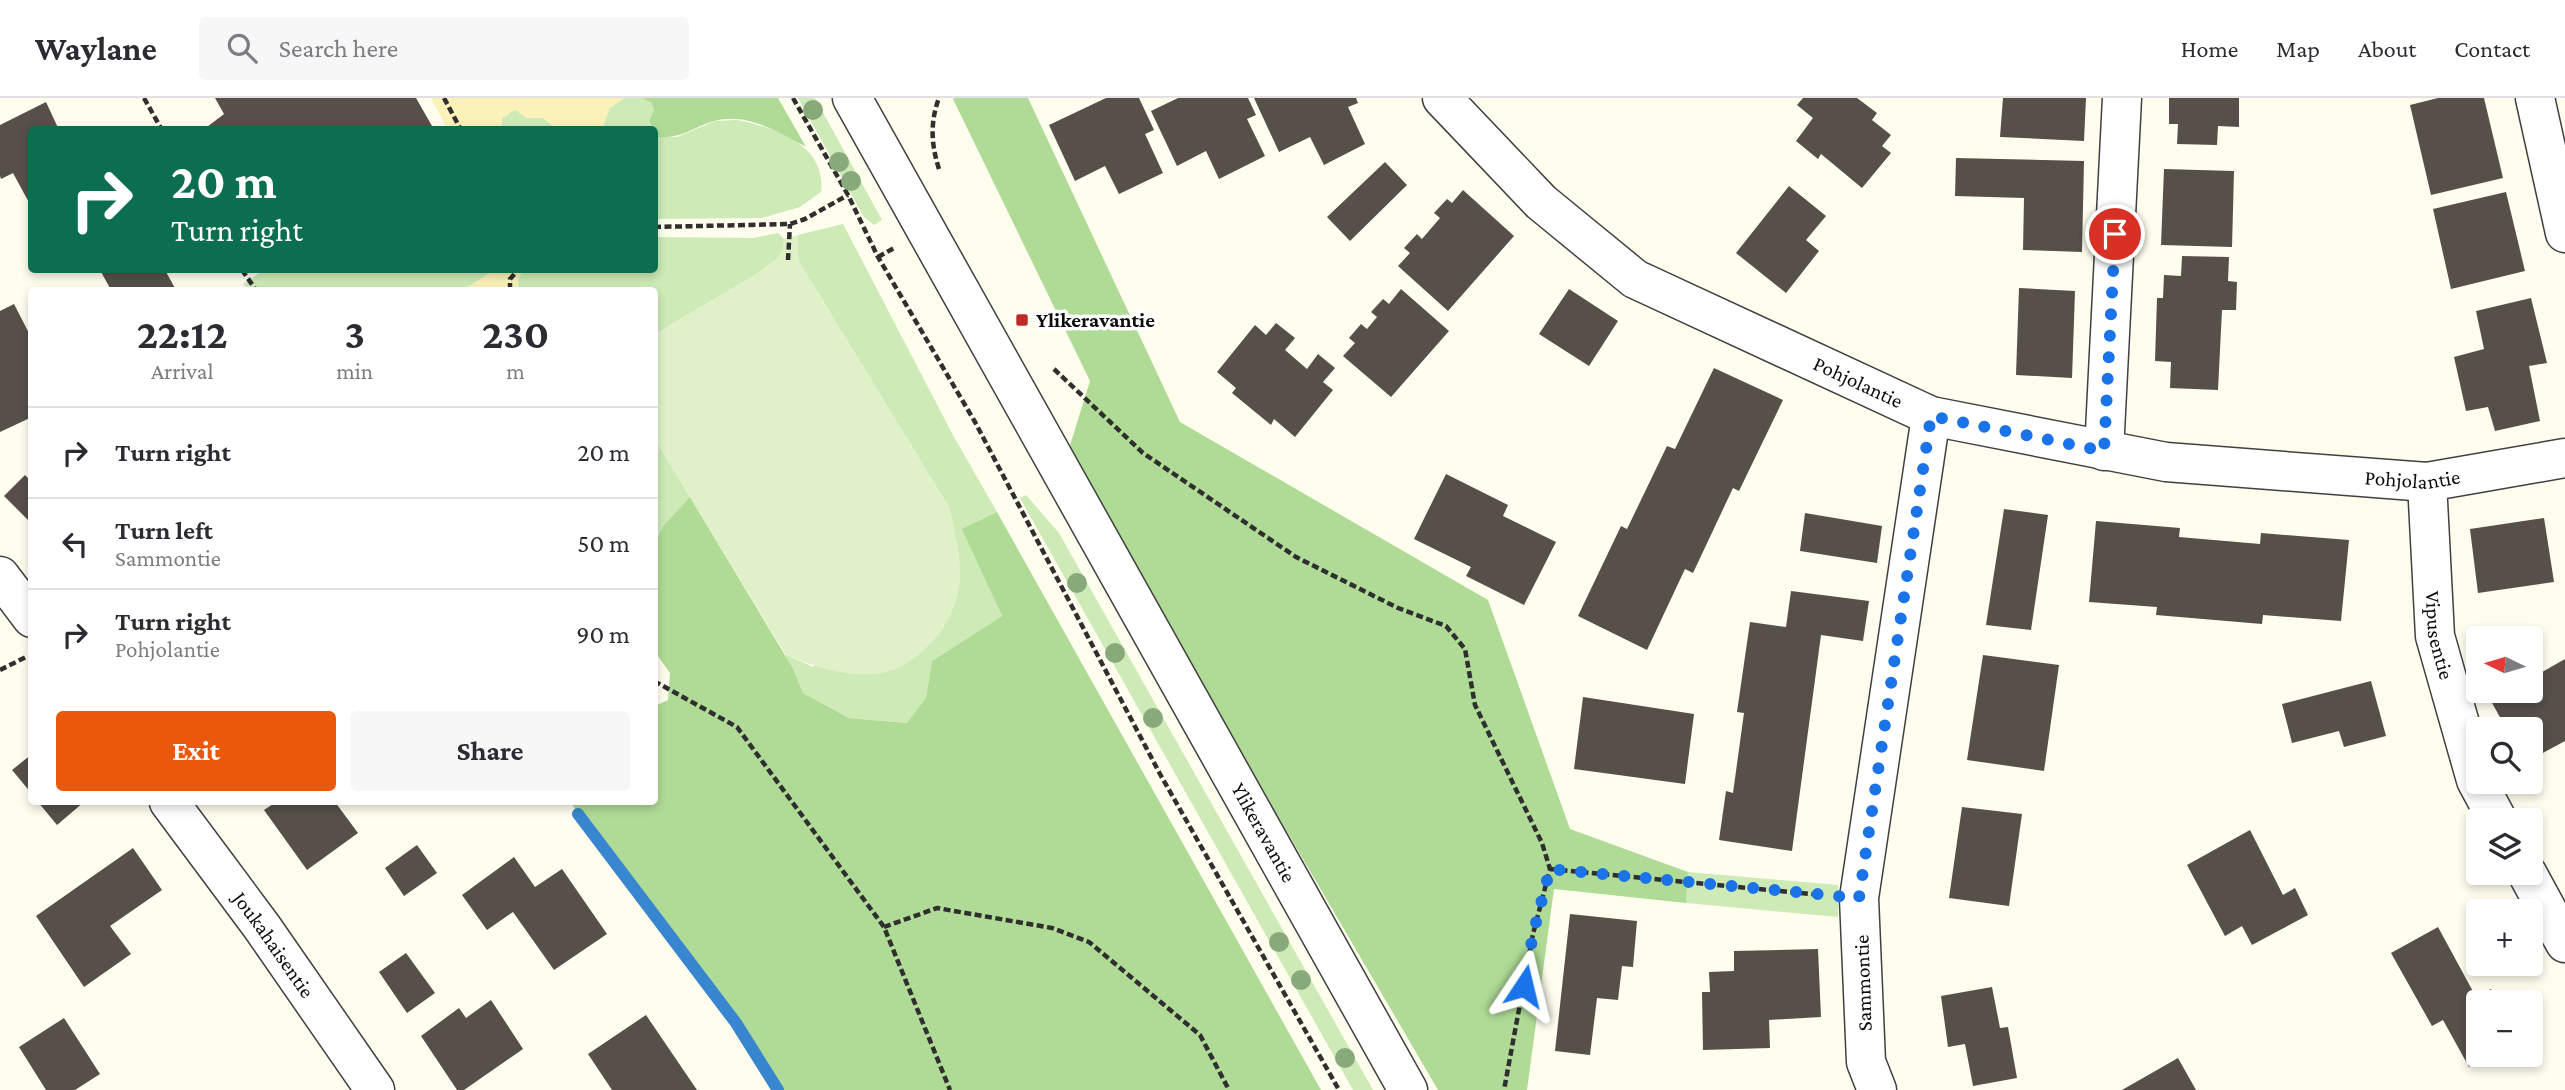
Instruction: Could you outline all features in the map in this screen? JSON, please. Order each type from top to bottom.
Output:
[{"type":"street","name":"Ylikeravantie","points":[[852,98],[1408,1090]]},
{"type":"street","name":"Pohjolantie","points":[[1442,98],[1541,202],[1634,279],[1931,416],[2166,462],[2427,482],[2565,458]]},
{"type":"street","points":[[2104,451],[2122,98]]},
{"type":"street","points":[[2535,98],[2565,233]]},
{"type":"street","name":"Sammontie","points":[[1877,1090],[1866,1062],[1859,898],[1931,416]]},
{"type":"street","name":"Vipusentie","points":[[2427,482],[2435,636],[2476,780],[2491,808]]},
{"type":"street","points":[[0,576],[28,613]]},
{"type":"street","name":"Joukahaisentie","points":[[171,805],[262,927],[375,1090]]},
{"type":"street","points":[[2534,885],[2565,943]]},
{"type":"path","points":[[144,98],[160,126]]},
{"type":"path","points":[[444,98],[458,126]]},
{"type":"path","points":[[793,98],[848,194],[878,257],[975,422],[1160,774],[1339,1090]]},
{"type":"path","points":[[658,227],[790,224],[805,219],[848,194]]},
{"type":"path","points":[[788,260],[790,224]]},
{"type":"path","points":[[510,273],[510,287]]},
{"type":"path","points":[[510,279],[515,273]]},
{"type":"path","points":[[1054,369],[1143,453],[1296,556],[1398,608],[1446,626],[1465,649],[1475,705],[1542,843],[1550,869],[1533,934],[1504,1090]]},
{"type":"path","points":[[0,670],[28,656]]},
{"type":"path","points":[[658,683],[737,727],[884,928],[950,1090]]},
{"type":"path","points":[[1550,869],[1859,898]]},
{"type":"path","points":[[884,928],[937,908],[1052,928],[1089,942],[1200,1035],[1229,1090]]},
{"type":"green space","points":[[624,98],[651,101],[654,110],[649,121],[652,126],[603,126],[610,108]]},
{"type":"green space","points":[[642,98],[778,98],[806,147],[762,125],[738,119],[714,121],[681,134],[658,137],[658,126],[652,126],[649,121],[654,110],[651,102]]},
{"type":"green space","points":[[798,98],[815,98],[882,220],[874,225],[864,217]]},
{"type":"green space","points":[[1028,98],[1180,422],[1488,600],[1570,829],[1688,872],[1686,903],[1554,889],[1527,1090],[1438,1090],[1067,455],[1090,381],[953,99]]},
{"type":"green space","points":[[515,109],[527,118],[543,118],[553,126],[501,126],[502,118]]},
{"type":"green space","points":[[737,120],[781,133],[795,141],[807,150],[816,162],[821,176],[821,192],[800,207],[762,218],[658,219],[658,137],[677,137],[715,121]]},
{"type":"green space","points":[[843,224],[954,437],[997,512],[963,529],[1002,616],[932,661],[926,698],[908,723],[849,718],[803,693],[785,654],[813,667],[950,509],[798,260],[798,235]]},
{"type":"green space","points":[[778,233],[784,239],[783,250],[777,259],[755,275],[658,332],[658,287],[518,287],[517,279],[522,273],[658,273],[658,237],[753,238]]},
{"type":"green space","points":[[798,235],[798,260],[950,509],[960,569],[959,586],[952,612],[943,628],[923,651],[904,665],[890,671],[875,674],[844,673],[785,654],[658,444],[658,332],[777,259],[783,250],[784,239]]},
{"type":"green space","points":[[260,273],[490,273],[468,287],[246,287],[243,284]]},
{"type":"green space","points":[[658,444],[690,497],[663,526],[658,537]]},
{"type":"green space","points":[[1026,495],[1059,533],[1373,1090],[1353,1090],[1020,498]]},
{"type":"green space","points":[[690,497],[792,667],[803,693],[849,718],[907,723],[926,698],[932,661],[1002,616],[962,529],[997,512],[1321,1090],[778,1090],[736,1023],[572,805],[658,805],[658,705],[668,700],[670,673],[658,656],[658,537],[663,526]]},
{"type":"green space","points":[[1688,872],[1838,885],[1838,917],[1686,903]]},
{"type":"sand","points":[[431,98],[624,98],[610,108],[603,126],[553,126],[543,118],[527,118],[515,110],[502,118],[501,126],[446,126]]},
{"type":"sand","points":[[490,273],[523,273],[518,279],[518,287],[468,287]]},
{"type":"building","points":[[215,98],[416,98],[432,126],[208,126],[224,114]]},
{"type":"building","points":[[1106,98],[1139,98],[1154,130],[1145,134],[1163,173],[1119,194],[1105,166],[1075,181],[1049,125]]},
{"type":"building","points":[[1178,98],[1248,98],[1256,115],[1247,119],[1265,156],[1219,179],[1206,151],[1177,166],[1151,111]]},
{"type":"building","points":[[1254,98],[1356,98],[1358,103],[1348,107],[1365,144],[1324,165],[1310,137],[1279,152]]},
{"type":"building","points":[[1803,98],[1857,98],[1877,113],[1872,120],[1891,135],[1882,146],[1891,153],[1862,188],[1821,154],[1818,159],[1796,141],[1813,118],[1797,105]]},
{"type":"building","points":[[2003,98],[2086,98],[2084,141],[2000,137]]},
{"type":"building","points":[[2169,98],[2239,98],[2239,127],[2218,126],[2217,145],[2177,144],[2178,124],[2169,124]]},
{"type":"building","points":[[2438,98],[2484,98],[2503,178],[2431,195],[2410,105]]},
{"type":"building","points":[[46,102],[57,126],[28,126],[28,201],[13,173],[1,179],[0,125]]},
{"type":"building","points":[[1956,158],[2084,161],[2082,252],[2023,250],[2024,198],[1955,196]]},
{"type":"building","points":[[1385,162],[1407,185],[1350,241],[1327,217]]},
{"type":"building","points":[[2164,169],[2234,171],[2232,247],[2161,245]]},
{"type":"building","points":[[1789,186],[1826,216],[1806,240],[1819,251],[1786,293],[1736,253]]},
{"type":"building","points":[[1463,190],[1514,236],[1448,311],[1398,266],[1410,253],[1404,248],[1417,234],[1422,239],[1440,218],[1434,213],[1447,199],[1452,203]]},
{"type":"building","points":[[2506,192],[2525,271],[2451,289],[2433,209]]},
{"type":"building","points":[[2182,256],[2229,257],[2228,281],[2237,282],[2236,310],[2222,310],[2218,390],[2170,388],[2171,362],[2155,361],[2157,298],[2163,298],[2164,275],[2181,276]]},
{"type":"building","points":[[102,273],[167,273],[174,287],[109,287]]},
{"type":"building","points":[[2019,288],[2075,291],[2072,378],[2016,375]]},
{"type":"building","points":[[1401,289],[1449,331],[1391,397],[1343,356],[1355,343],[1349,338],[1361,324],[1367,329],[1377,317],[1371,312],[1383,299],[1389,304]]},
{"type":"building","points":[[1569,289],[1618,321],[1589,366],[1539,334]]},
{"type":"building","points":[[2531,298],[2547,363],[2529,366],[2540,421],[2495,431],[2488,407],[2466,411],[2454,357],[2484,349],[2476,311]]},
{"type":"building","points":[[14,304],[28,331],[28,419],[0,432],[0,311]]},
{"type":"building","points":[[1276,323],[1295,338],[1285,350],[1307,369],[1318,354],[1335,368],[1323,382],[1333,390],[1295,437],[1274,419],[1271,425],[1232,393],[1236,388],[1217,372],[1255,325],[1266,335]]},
{"type":"building","points":[[1714,368],[1783,400],[1739,491],[1733,488],[1693,573],[1685,569],[1647,650],[1578,616],[1621,526],[1627,529],[1667,446],[1675,449]]},
{"type":"building","points":[[1446,474],[1508,505],[1503,516],[1556,542],[1524,605],[1466,576],[1471,567],[1414,539]]},
{"type":"building","points":[[25,475],[28,478],[28,520],[4,496]]},
{"type":"building","points":[[2004,509],[2048,515],[2031,630],[1986,625]]},
{"type":"building","points":[[1805,513],[1882,526],[1877,563],[1800,551]]},
{"type":"building","points":[[2544,518],[2554,582],[2478,593],[2470,529]]},
{"type":"building","points":[[2096,521],[2180,528],[2179,537],[2260,544],[2261,533],[2349,540],[2341,621],[2263,615],[2262,624],[2156,615],[2157,607],[2089,602]]},
{"type":"building","points":[[1791,591],[1869,601],[1863,641],[1821,635],[1792,851],[1719,840],[1726,791],[1733,793],[1744,713],[1737,712],[1750,622],[1786,627]]},
{"type":"building","points":[[1983,655],[2059,665],[2044,771],[1967,760]]},
{"type":"building","points":[[2565,659],[2565,741],[2543,753],[2543,717],[2500,717],[2493,704],[2543,704],[2543,672]]},
{"type":"building","points":[[2371,681],[2386,736],[2344,747],[2339,731],[2292,743],[2282,704]]},
{"type":"building","points":[[1583,697],[1694,714],[1685,784],[1574,769]]},
{"type":"building","points":[[28,757],[28,789],[12,770]]},
{"type":"building","points":[[40,805],[80,805],[57,825]]},
{"type":"building","points":[[272,805],[337,805],[358,833],[307,870],[264,810]]},
{"type":"building","points":[[1962,807],[2022,814],[2009,906],[1949,898]]},
{"type":"building","points":[[2250,830],[2283,895],[2295,888],[2308,915],[2252,945],[2242,926],[2225,936],[2187,865]]},
{"type":"building","points":[[417,845],[437,873],[404,896],[385,868]]},
{"type":"building","points":[[133,848],[162,890],[110,926],[131,954],[84,987],[36,916]]},
{"type":"building","points":[[514,857],[535,887],[562,869],[607,934],[554,970],[513,912],[487,930],[462,895]]},
{"type":"building","points":[[1570,914],[1637,921],[1633,967],[1622,966],[1618,1000],[1597,998],[1590,1055],[1555,1051]]},
{"type":"building","points":[[2438,927],[2472,990],[2466,990],[2466,1062],[2443,1020],[2432,1026],[2391,953]]},
{"type":"building","points":[[1818,949],[1821,1017],[1769,1020],[1770,1048],[1703,1050],[1702,992],[1710,992],[1709,972],[1734,971],[1734,951]]},
{"type":"building","points":[[406,953],[435,993],[407,1013],[379,972]]},
{"type":"building","points":[[1992,987],[2000,1028],[2008,1027],[2017,1078],[1973,1086],[1965,1044],[1948,1047],[1941,996]]},
{"type":"building","points":[[491,1000],[523,1049],[464,1090],[457,1090],[421,1036],[459,1008],[466,1018]]},
{"type":"building","points":[[646,1015],[697,1090],[612,1090],[588,1054]]},
{"type":"building","points":[[64,1018],[100,1074],[75,1090],[46,1090],[19,1047]]},
{"type":"building","points":[[2178,1058],[2196,1090],[2122,1090]]},
{"type":"waterway","points":[[578,814],[736,1023],[778,1090]]},
{"type":"place","name":"Ylikeravantie","points":[[1022,320]]},
{"type":"route","points":[[1524,986],[1533,934],[1550,869],[1859,898],[1931,416],[2104,451],[2115,234]]}]
